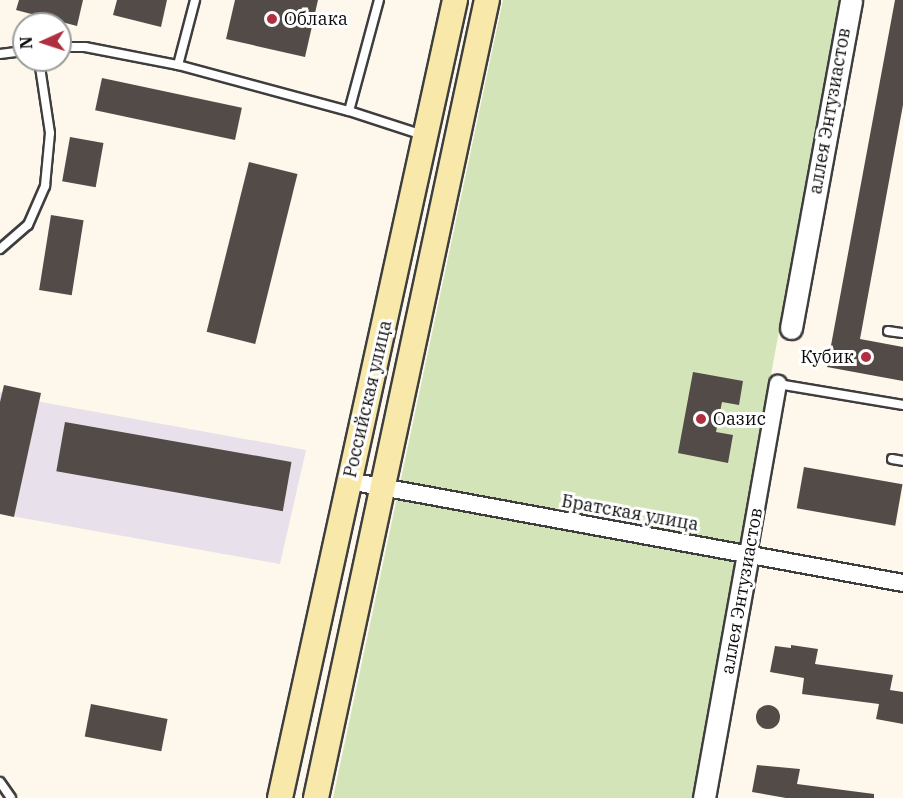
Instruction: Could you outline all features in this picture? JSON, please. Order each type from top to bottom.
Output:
[{"type":"main road","name":"Российская улица","points":[[280,798],[455,0]]},
{"type":"main road","name":"Российская улица","points":[[316,798],[487,0]]},
{"type":"street","name":"аллея Энтузиастов","points":[[791,328],[851,0]]},
{"type":"street","name":"аллея Энтузиастов","points":[[704,798],[778,384]]},
{"type":"street","name":"Братская улица","points":[[350,480],[903,583]]},
{"type":"lane","points":[[178,65],[195,0]]},
{"type":"lane","points":[[349,111],[380,0]]},
{"type":"lane","points":[[72,47],[85,47],[178,65],[349,111],[426,136]]},
{"type":"lane","points":[[0,249],[28,225],[45,186],[50,133],[41,72]]},
{"type":"lane","points":[[888,330],[903,333]]},
{"type":"lane","points":[[778,384],[903,405]]},
{"type":"lane","points":[[892,459],[903,461]]},
{"type":"lane","points":[[0,782],[10,798]]},
{"type":"shaded area","points":[[0,392],[30,400],[306,450],[280,564],[0,514]]},
{"type":"green space","points":[[503,0],[840,0],[693,798],[333,798]]},
{"type":"building","points":[[19,0],[83,0],[77,26],[72,25],[72,12],[16,10]]},
{"type":"building","points":[[117,0],[167,0],[161,27],[113,15]]},
{"type":"building","name":"Облака","points":[[235,0],[318,0],[305,57],[226,39]]},
{"type":"building","points":[[895,0],[903,0],[903,105],[860,339],[903,347],[903,381],[827,367]]},
{"type":"building","points":[[102,78],[242,108],[235,140],[95,110]]},
{"type":"building","points":[[70,137],[103,143],[96,187],[62,181]]},
{"type":"building","points":[[249,162],[298,174],[255,344],[207,332]]},
{"type":"building","points":[[51,215],[84,220],[72,295],[39,290]]},
{"type":"building","name":"Оазис","points":[[693,372],[743,381],[739,405],[722,402],[716,432],[733,435],[728,463],[678,453]]},
{"type":"building","points":[[4,385],[41,393],[14,517],[0,514],[0,402]]},
{"type":"building","points":[[65,422],[292,462],[283,511],[56,471]]},
{"type":"building","points":[[804,467],[902,484],[895,526],[797,508]]},
{"type":"building","points":[[791,645],[818,649],[815,664],[893,675],[890,690],[903,692],[903,724],[876,719],[879,704],[802,694],[804,678],[770,672],[775,646],[791,648]]},
{"type":"building","points":[[91,704],[168,719],[161,751],[85,736]]},
{"type":"building","points":[[768,705],[773,706],[779,712],[779,722],[773,728],[768,729],[763,728],[757,722],[756,717],[757,712],[763,706]]},
{"type":"building","points":[[757,765],[800,769],[797,784],[874,794],[874,798],[786,798],[752,792]]},
{"type":"place","name":"Облака","points":[[272,19]]},
{"type":"place","name":"Кубик","points":[[866,357]]},
{"type":"place","name":"Оазис","points":[[701,419]]}]
